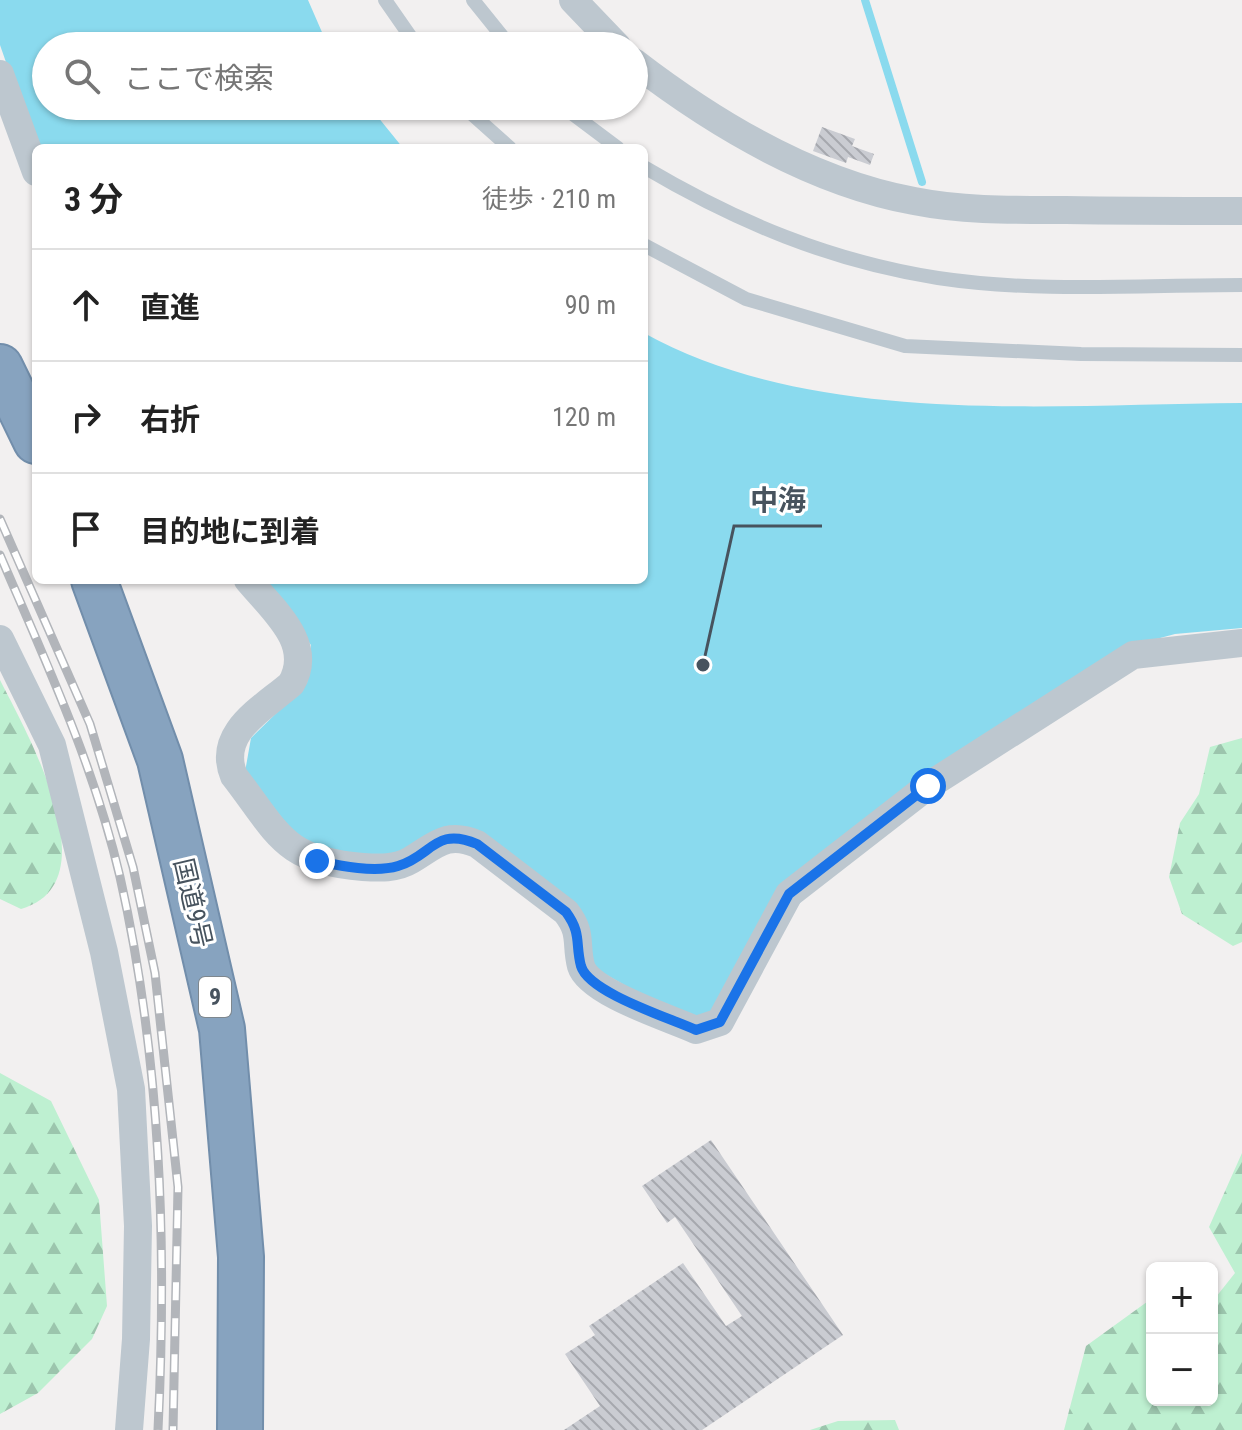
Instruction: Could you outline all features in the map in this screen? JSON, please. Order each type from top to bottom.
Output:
[{"type":"highway","points":[[0,367],[32,433]]},
{"type":"highway","name":"国道9号","points":[[95,584],[160,760],[222,1029],[241,1257],[240,1430]]},
{"type":"street","points":[[573,0],[604,32]]},
{"type":"street","points":[[648,73],[690,105],[743,136],[851,183],[914,201],[1010,210],[1242,211]]},
{"type":"street","points":[[0,74],[32,161]]},
{"type":"street","points":[[251,584],[291,632],[299,654],[297,673],[291,684],[234,735],[229,764],[234,776],[288,844],[317,861],[379,868],[400,866],[443,839],[464,839],[477,844],[566,912],[577,926],[581,966],[598,987],[696,1030],[720,1022],[789,894],[928,786],[1133,655],[1242,643]]},
{"type":"street","points":[[0,639],[52,745],[104,952],[131,1089],[138,1226],[136,1339],[129,1430]]},
{"type":"lane","points":[[385,0],[407,32]]},
{"type":"lane","points":[[473,0],[499,32]]},
{"type":"lane","points":[[479,120],[506,144]]},
{"type":"lane","points":[[581,120],[613,144]]},
{"type":"lane","points":[[648,169],[713,208],[780,236],[855,261],[939,278],[1033,285],[1242,285]]},
{"type":"lane","points":[[648,247],[746,299],[905,346],[1081,354],[1242,355]]},
{"type":"green space","points":[[0,680],[43,769],[55,805],[61,839],[60,870],[47,894],[21,909],[0,899]]},
{"type":"green space","points":[[1242,738],[1242,942],[1233,946],[1182,914],[1169,877],[1180,823],[1199,794],[1210,747]]},
{"type":"green space","points":[[0,1073],[51,1101],[99,1200],[107,1306],[92,1339],[38,1393],[0,1414]]},
{"type":"green space","points":[[1242,1153],[1242,1430],[1064,1430],[1086,1346],[1146,1303],[1146,1406],[1218,1406],[1218,1294],[1235,1273],[1209,1227]]},
{"type":"green space","points":[[895,1420],[899,1430],[810,1430],[838,1421]]},
{"type":"water","points":[[0,0],[308,0],[322,32],[32,32],[32,120],[380,120],[400,144],[35,144],[0,45]]},
{"type":"water","points":[[648,335],[711,363],[783,384],[858,397],[936,404],[1014,406],[1242,403],[1242,628],[1175,634],[1123,648],[856,828],[722,1007],[688,1021],[589,965],[587,928],[476,834],[404,858],[312,855],[245,772],[251,738],[307,683],[311,645],[263,584],[648,584]]},
{"type":"building","points":[[822,127],[855,139],[852,146],[874,154],[870,165],[848,157],[846,163],[813,151]]},
{"type":"building","points":[[711,1140],[843,1335],[702,1430],[564,1430],[600,1406],[565,1354],[595,1335],[589,1326],[683,1263],[726,1326],[742,1316],[675,1217],[667,1223],[642,1186]]},
{"type":"waterway","points":[[865,0],[922,182]]},
{"type":"railway","points":[[0,519],[90,724],[133,867],[155,973],[178,1187],[173,1430]]},
{"type":"railway","points":[[0,555],[51,673],[97,794],[120,877],[134,945],[158,1152],[162,1291],[158,1430]]},
{"type":"place","name":"中海","points":[[703,665]]},
{"type":"route","points":[[317,861],[389,868],[400,866],[443,839],[464,839],[477,844],[566,912],[577,926],[581,966],[587,978],[598,987],[696,1030],[720,1022],[789,894],[928,786]]}]
